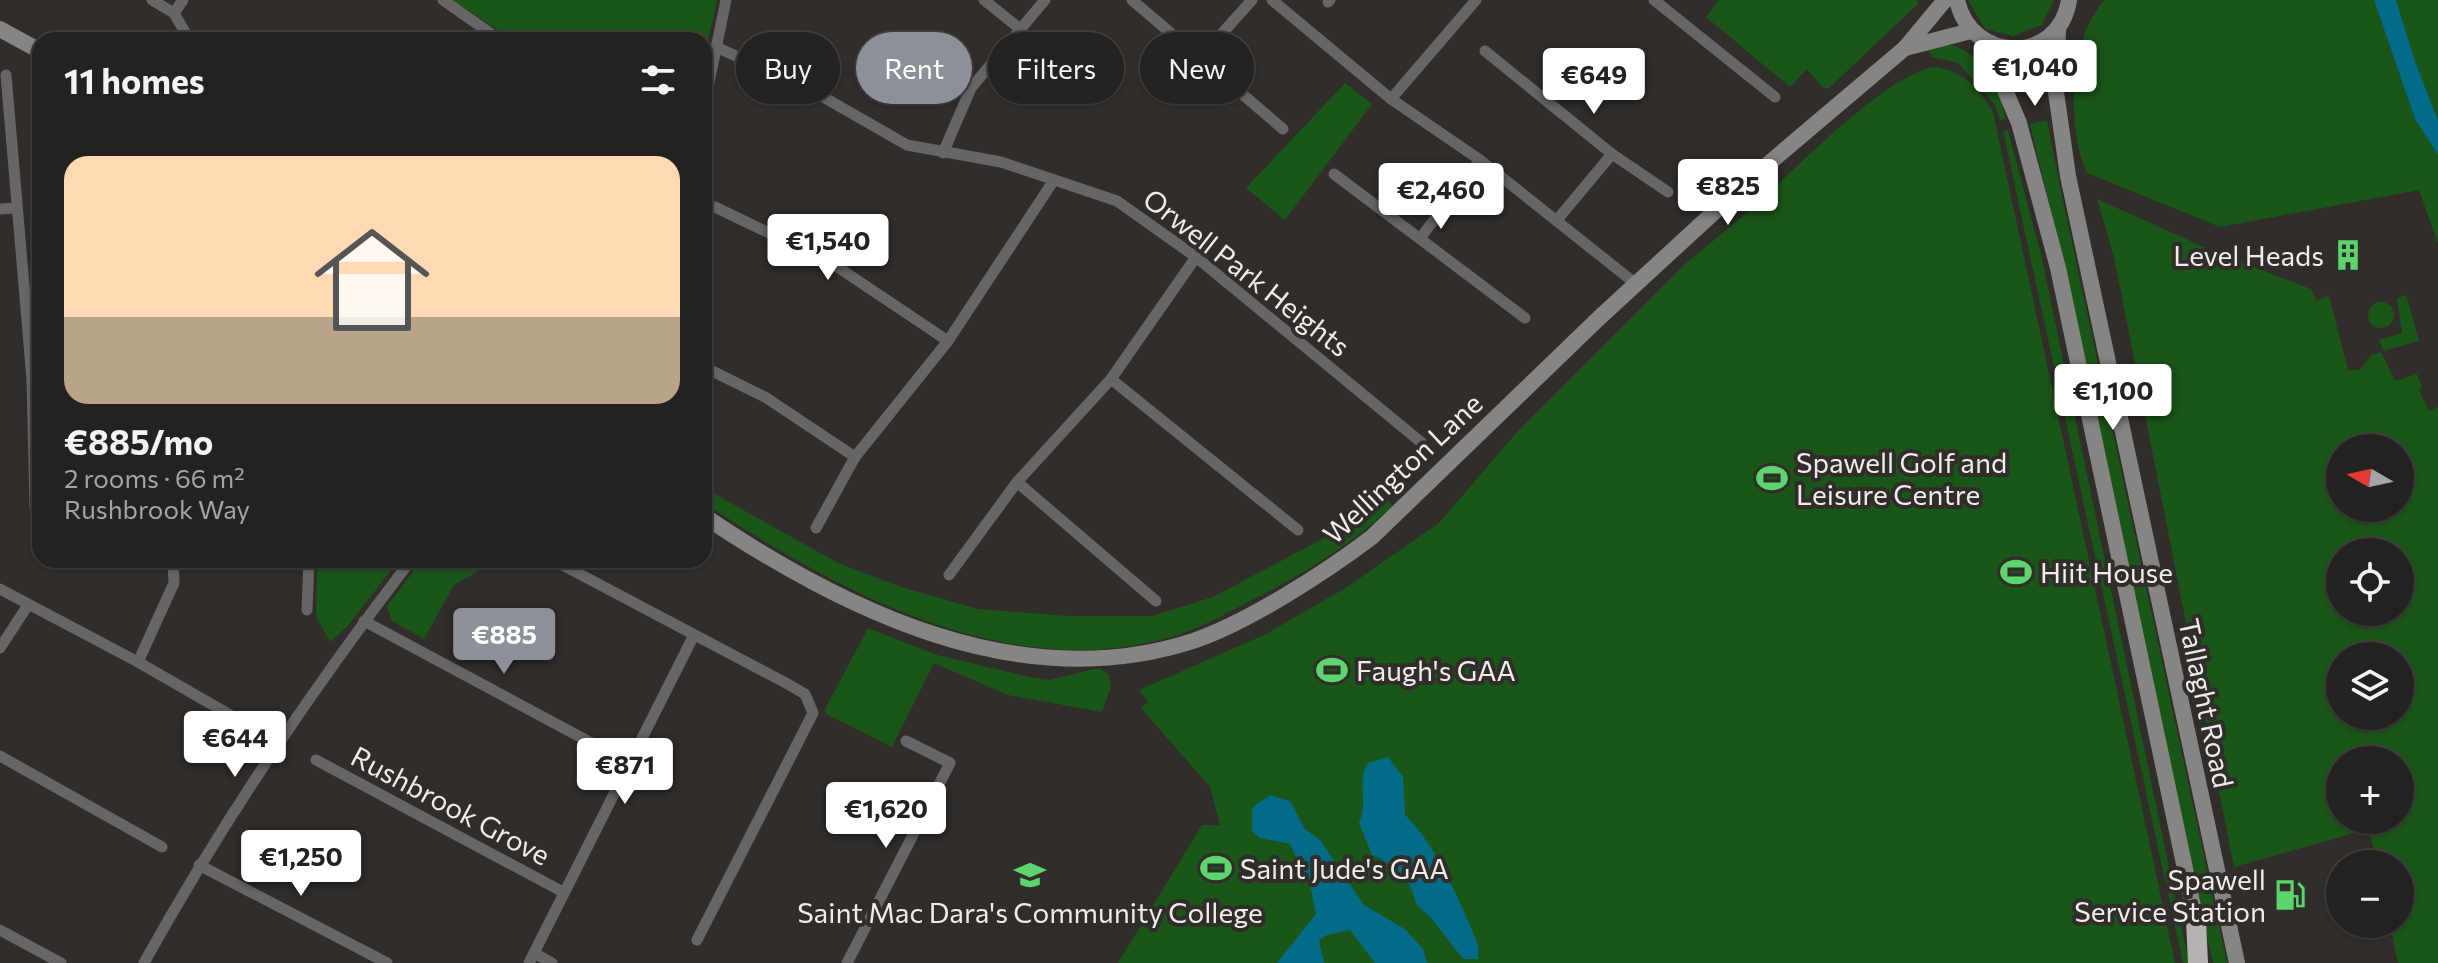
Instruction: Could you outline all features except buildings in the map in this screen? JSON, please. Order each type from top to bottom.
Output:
[{"type":"highway","points":[[2196,920],[2198,963]]},
{"type":"main road","name":"Wellington Lane","points":[[712,521],[825,588],[927,634],[996,651],[1035,657],[1083,659],[1158,649],[1196,640],[1333,566],[1362,544],[1748,181],[1905,48],[1945,0]]},
{"type":"main road","name":"Tallaght Road","points":[[1957,0],[1978,36],[2019,123],[2058,268],[2205,963]]},
{"type":"main road","points":[[1978,36],[1998,47],[2022,48],[2044,40],[2058,29],[2070,2]]},
{"type":"main road","points":[[0,29],[32,47]]},
{"type":"main road","name":"Tallaght Road","points":[[2058,29],[2056,92],[2068,176],[2237,963]]},
{"type":"main road","name":"Wellington Lane","points":[[1905,48],[1978,36]]},
{"type":"street","points":[[152,0],[174,13],[185,32]]},
{"type":"street","points":[[174,13],[183,0]]},
{"type":"street","points":[[443,0],[489,32]]},
{"type":"street","points":[[712,67],[726,0]]},
{"type":"street","points":[[984,0],[1019,28]]},
{"type":"street","points":[[943,153],[971,88],[1045,0]]},
{"type":"street","points":[[1132,0],[1170,32]]},
{"type":"street","points":[[1223,32],[1252,0]]},
{"type":"street","points":[[1272,0],[1391,99],[1480,160],[1636,284]]},
{"type":"street","points":[[1391,99],[1476,0]]},
{"type":"street","points":[[1654,0],[1775,97]]},
{"type":"street","name":"Orwell Park Heights","points":[[716,47],[811,90],[907,145],[1001,162],[1117,201],[1196,257],[1422,443]]},
{"type":"street","points":[[1485,51],[1612,154],[1668,192]]},
{"type":"street","points":[[6,75],[16,208],[32,345]]},
{"type":"street","points":[[1254,104],[1283,129]]},
{"type":"street","points":[[1557,220],[1612,154]]},
{"type":"street","points":[[1421,237],[1480,160]]},
{"type":"street","points":[[1334,174],[1525,318]]},
{"type":"street","points":[[816,528],[855,457],[948,341],[1054,180]]},
{"type":"street","points":[[715,207],[833,264],[948,341]]},
{"type":"street","points":[[0,209],[16,208]]},
{"type":"street","points":[[949,575],[1017,482],[1111,379],[1196,257]]},
{"type":"street","points":[[712,371],[765,397],[855,457]]},
{"type":"street","points":[[1111,379],[1298,530]]},
{"type":"street","points":[[1017,482],[1156,601]]},
{"type":"street","points":[[138,662],[174,583],[173,568]]},
{"type":"street","points":[[307,610],[309,568]]},
{"type":"street","points":[[144,963],[199,865],[279,743],[405,568]]},
{"type":"street","points":[[568,568],[805,694],[813,713],[808,730],[697,940]]},
{"type":"street","points":[[0,589],[138,662],[279,743]]},
{"type":"street","points":[[0,648],[28,605]]},
{"type":"street","points":[[364,621],[627,762]]},
{"type":"street","points":[[552,963],[531,958],[627,762],[694,635]]},
{"type":"street","points":[[847,963],[950,763],[906,741]]},
{"type":"street","points":[[0,756],[162,847]]},
{"type":"street","name":"Rushbrook Grove","points":[[316,760],[563,892]]},
{"type":"street","points":[[199,865],[387,963]]},
{"type":"street","points":[[0,930],[41,959],[61,963]]},
{"type":"green space","points":[[452,0],[717,0],[710,32],[502,32]]},
{"type":"green space","points":[[1719,0],[1917,0],[1919,3],[1828,89],[1822,87],[1807,69],[1790,87],[1706,17]]},
{"type":"green space","points":[[1968,0],[2054,0],[2042,25],[2013,36],[1985,29]]},
{"type":"green space","points":[[2105,0],[2374,0],[2415,119],[2438,155],[2438,244],[2419,190],[2220,227],[2087,173],[2076,132],[2075,84],[2084,36]]},
{"type":"green space","points":[[2396,0],[2438,0],[2438,120],[2416,64]]},
{"type":"green space","points":[[1946,44],[1969,53],[1986,72],[2006,119],[2000,120],[1995,105],[1958,63],[1932,57],[1927,49]]},
{"type":"green space","points":[[2041,55],[2042,88],[2020,93],[2006,59],[2019,61]]},
{"type":"green space","name":"Spawell Golf and Leisure Centre","points":[[1933,67],[1953,72],[1969,81],[1993,112],[2175,963],[1118,963],[1202,825],[1220,825],[1210,787],[1141,708],[1148,702],[1139,690],[1264,635],[1344,589],[1439,523],[1517,432],[1685,264],[1764,199],[1870,102],[1913,74]]},
{"type":"green space","points":[[1345,83],[1372,104],[1285,220],[1246,188]]},
{"type":"green space","points":[[2047,120],[2227,963],[2213,963],[2064,267],[2030,124]]},
{"type":"green space","points":[[2008,130],[2042,259],[2189,963],[2183,963],[2003,131]]},
{"type":"green space","points":[[2097,199],[2215,252],[2311,289],[2317,301],[2329,295],[2348,370],[2360,370],[2371,355],[2381,352],[2395,381],[2417,374],[2422,388],[2419,390],[2429,411],[2438,407],[2438,963],[2398,963],[2393,938],[2414,938],[2414,850],[2374,850],[2370,834],[2414,834],[2414,746],[2326,746],[2326,834],[2351,834],[2234,867],[2114,257]]},
{"type":"green space","points":[[2406,295],[2419,341],[2384,351],[2379,340],[2402,333],[2397,298]]},
{"type":"green space","points":[[2381,302],[2390,306],[2394,315],[2390,324],[2381,328],[2372,324],[2368,315],[2372,306]]},
{"type":"green space","points":[[712,492],[838,563],[901,587],[978,609],[1069,616],[1152,616],[1213,597],[1362,518],[1387,498],[1392,506],[1314,566],[1216,619],[1168,638],[1106,649],[1045,648],[984,638],[924,620],[810,568],[712,508]]},
{"type":"green space","points":[[317,568],[393,568],[347,627],[330,642],[316,616]]},
{"type":"green space","points":[[416,568],[484,568],[454,585],[424,639],[392,621],[387,606]]},
{"type":"green space","points":[[868,628],[937,655],[1034,678],[1049,680],[1099,668],[1109,675],[1111,687],[1102,712],[1008,695],[934,663],[892,747],[826,714],[825,709]]},
{"type":"water","points":[[2374,0],[2396,0],[2438,120],[2438,155],[2415,119]]},
{"type":"water","points":[[1388,757],[1403,777],[1405,815],[1427,841],[1447,876],[1478,945],[1478,959],[1463,959],[1433,920],[1416,904],[1411,888],[1401,874],[1372,855],[1359,823],[1363,807],[1363,777],[1368,763]]},
{"type":"water","points":[[1270,795],[1290,801],[1305,829],[1320,840],[1364,905],[1405,929],[1423,949],[1427,963],[1375,963],[1350,930],[1319,940],[1324,963],[1277,963],[1316,914],[1311,889],[1290,844],[1260,838],[1252,831],[1252,808]]},
{"type":"place","name":"Level Heads","points":[[2348,255]]},
{"type":"place","name":"Spawell Golf and Leisure Centre","points":[[1772,478]]},
{"type":"place","name":"Hiit House","points":[[2016,572]]},
{"type":"place","name":"Faugh's GAA","points":[[1332,670]]},
{"type":"place","name":"Saint Jude's GAA","points":[[1216,868]]},
{"type":"place","name":"Saint Mac Dara's Community College","points":[[1030,875]]},
{"type":"place","name":"Spawell Service Station","points":[[2290,895]]}]
